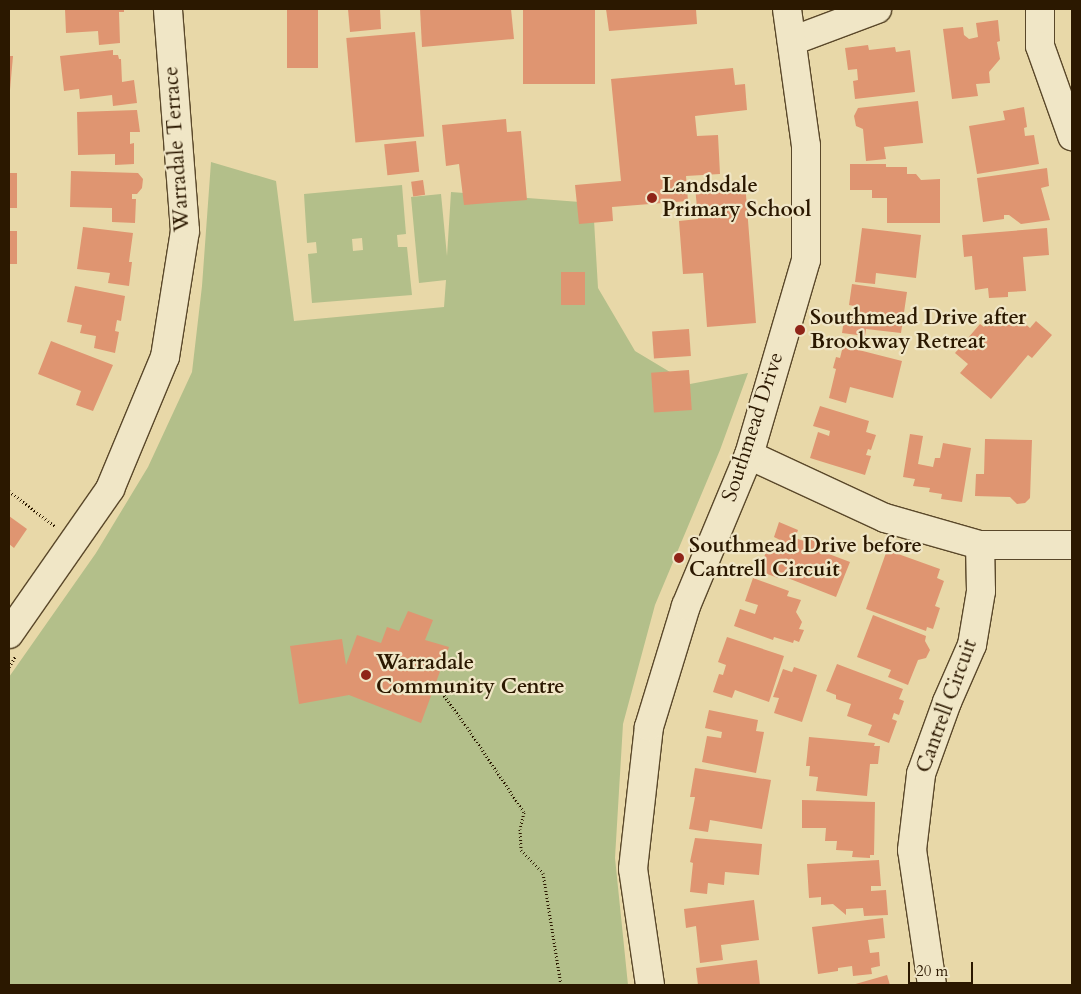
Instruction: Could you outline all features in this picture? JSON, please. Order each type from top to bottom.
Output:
[{"type":"street","name":"Warradale Terrace","points":[[9,634],[110,489],[165,357],[185,231],[168,9]]},
{"type":"street","name":"Southmead Drive","points":[[650,985],[634,869],[650,727],[686,606],[749,455],[806,260],[806,146],[787,9]]},
{"type":"street","points":[[792,41],[876,9]]},
{"type":"street","points":[[1040,9],[1040,46],[1072,136]]},
{"type":"street","points":[[749,455],[885,518],[980,545],[1072,545]]},
{"type":"street","name":"Cantrell Circuit","points":[[932,985],[912,850],[921,774],[946,702],[972,645],[981,591],[980,545]]},
{"type":"path","points":[[9,491],[74,540]]},
{"type":"path","points":[[434,686],[438,687],[467,726],[524,812],[520,829],[521,850],[543,873],[561,985]]},
{"type":"green space","points":[[211,162],[276,181],[294,321],[444,307],[446,280],[419,283],[411,197],[441,194],[447,256],[451,192],[593,203],[598,288],[635,351],[690,384],[748,373],[720,450],[655,605],[623,724],[615,858],[628,985],[9,985],[9,677],[96,553],[148,467],[192,372],[202,286]]},
{"type":"green space","points":[[402,185],[406,234],[397,235],[398,247],[407,247],[412,295],[312,303],[308,254],[317,253],[316,242],[307,243],[304,194]],"holes":[[[362,238],[363,250],[353,251],[352,239]]]},
{"type":"building","points":[[65,9],[124,9],[124,12],[119,12],[120,43],[99,45],[98,31],[66,33]]},
{"type":"building","points":[[287,9],[318,9],[318,68],[287,68]]},
{"type":"building","points":[[348,9],[380,9],[381,29],[350,32]]},
{"type":"building","points":[[420,9],[511,9],[514,39],[422,47]]},
{"type":"building","points":[[523,9],[595,9],[595,84],[523,84]]},
{"type":"building","points":[[606,9],[696,9],[697,24],[609,31]]},
{"type":"building","points":[[998,20],[1000,41],[997,42],[1000,59],[989,72],[990,83],[976,84],[978,96],[952,99],[943,29],[963,27],[964,35],[969,39],[978,37],[976,23]]},
{"type":"building","points":[[415,32],[424,137],[355,143],[346,38]]},
{"type":"building","points":[[868,45],[869,50],[895,47],[896,52],[910,50],[915,92],[855,99],[853,81],[858,80],[857,69],[848,70],[845,48]]},
{"type":"building","points":[[113,50],[113,55],[118,55],[119,59],[121,59],[122,82],[134,80],[137,103],[113,106],[112,95],[80,99],[79,89],[64,91],[60,56]]},
{"type":"building","points":[[9,56],[13,56],[10,90],[9,90]]},
{"type":"building","points":[[733,68],[735,85],[745,84],[747,110],[695,116],[697,136],[718,135],[720,174],[686,176],[688,201],[612,207],[613,221],[579,224],[575,185],[621,181],[611,79]]},
{"type":"building","points":[[918,101],[923,143],[884,147],[886,159],[866,161],[863,129],[856,126],[854,116],[858,108]]},
{"type":"building","points":[[1024,107],[1027,127],[1024,128],[1025,136],[1034,135],[1039,164],[977,174],[969,126],[1005,120],[1003,111]]},
{"type":"building","points":[[137,110],[140,132],[130,132],[130,144],[134,143],[134,164],[115,165],[115,154],[78,155],[77,112]]},
{"type":"building","points":[[506,119],[507,132],[521,131],[527,200],[464,205],[459,164],[446,166],[442,125]]},
{"type":"building","points":[[416,141],[419,172],[387,175],[384,144]]},
{"type":"building","points":[[850,164],[886,164],[886,167],[907,167],[907,174],[916,174],[921,180],[940,179],[940,223],[887,223],[887,198],[872,198],[872,190],[850,190]]},
{"type":"building","points":[[1047,168],[1049,186],[1041,188],[1050,220],[1021,224],[1009,215],[1004,215],[1004,219],[983,222],[977,178]]},
{"type":"building","points":[[71,171],[138,173],[143,179],[142,188],[137,194],[132,194],[132,199],[136,199],[135,223],[112,222],[112,208],[70,207]]},
{"type":"building","points":[[9,173],[17,173],[17,208],[9,208]]},
{"type":"building","points":[[423,180],[425,195],[413,197],[411,182]]},
{"type":"building","points":[[745,182],[756,323],[707,327],[703,273],[683,274],[679,221],[698,219],[695,186]]},
{"type":"building","points":[[83,227],[133,233],[129,262],[132,262],[129,286],[108,283],[110,273],[77,269]]},
{"type":"building","points":[[862,228],[921,235],[916,278],[876,273],[875,284],[855,282]]},
{"type":"building","points":[[1047,228],[1049,255],[1023,257],[1026,291],[1008,292],[1008,297],[989,298],[988,288],[975,290],[972,256],[964,257],[962,235]]},
{"type":"building","points":[[9,231],[17,231],[17,264],[9,264]]},
{"type":"building","points":[[561,272],[585,272],[585,305],[561,305]]},
{"type":"building","points":[[852,284],[907,292],[901,333],[866,329],[865,336],[842,333],[845,313],[853,314],[854,306],[849,305]]},
{"type":"building","points":[[75,286],[125,296],[121,321],[117,320],[115,331],[119,332],[115,353],[94,348],[96,336],[80,333],[82,325],[67,322]]},
{"type":"building","points":[[1000,308],[1013,319],[1016,316],[1030,328],[1036,321],[1052,335],[1032,358],[1028,355],[991,399],[960,373],[968,364],[955,353],[980,324],[984,327]]},
{"type":"building","points":[[689,329],[691,356],[654,359],[652,332]]},
{"type":"building","points":[[51,341],[113,365],[93,411],[76,405],[81,391],[38,374]]},
{"type":"building","points":[[843,346],[902,361],[893,398],[850,387],[846,403],[829,398],[836,369],[833,368],[836,357],[840,358]]},
{"type":"building","points":[[689,370],[692,410],[654,413],[651,373]]},
{"type":"building","points":[[820,406],[869,421],[866,432],[876,435],[871,450],[868,449],[866,455],[871,456],[865,475],[810,458],[818,432],[829,436],[830,431],[813,426]]},
{"type":"building","points":[[910,434],[923,436],[918,464],[933,467],[935,458],[940,458],[943,443],[971,448],[962,502],[941,499],[942,494],[929,492],[930,488],[913,486],[915,479],[903,477]]},
{"type":"building","points":[[985,439],[1032,440],[1030,498],[1025,503],[1017,504],[1010,497],[975,496],[976,474],[984,474]]},
{"type":"building","points":[[9,516],[27,529],[14,548],[9,544]]},
{"type":"building","points":[[779,522],[798,530],[795,538],[804,541],[805,537],[819,543],[821,551],[850,562],[836,597],[780,575],[778,578],[762,572],[765,566],[761,565],[768,547],[776,551],[780,540],[774,537]]},
{"type":"building","points":[[887,550],[940,569],[937,578],[944,581],[935,606],[940,608],[933,629],[927,627],[926,631],[866,609]]},
{"type":"building","points":[[753,578],[789,591],[787,596],[801,600],[796,612],[802,622],[799,629],[804,630],[799,642],[794,640],[793,643],[774,637],[773,640],[734,626],[740,609],[755,614],[758,605],[745,601]]},
{"type":"building","name":"Warradale Community Centre","points":[[408,611],[433,620],[425,640],[449,647],[421,723],[349,695],[299,704],[290,646],[342,639],[346,665],[357,635],[381,643],[387,627],[399,631]]},
{"type":"building","points":[[873,615],[926,636],[925,641],[930,650],[926,658],[918,660],[908,685],[888,677],[891,670],[857,657]]},
{"type":"building","points":[[727,637],[784,656],[769,702],[735,690],[732,698],[713,692],[719,674],[723,675],[726,665],[718,662]]},
{"type":"building","points":[[837,664],[903,689],[899,699],[904,701],[899,715],[894,713],[892,719],[897,721],[889,743],[868,735],[872,725],[847,716],[851,704],[836,699],[836,695],[826,691]]},
{"type":"building","points":[[794,667],[817,675],[802,722],[774,713],[779,698],[773,697],[783,669],[792,672]]},
{"type":"building","points":[[709,710],[758,720],[756,731],[764,732],[756,773],[702,762],[707,736],[721,738],[722,732],[705,728]]},
{"type":"building","points":[[809,737],[875,743],[874,746],[880,746],[878,764],[870,764],[867,796],[816,791],[818,777],[809,776],[810,766],[806,766]]},
{"type":"building","points":[[695,768],[771,780],[762,829],[710,820],[708,832],[689,829],[695,797],[690,797]]},
{"type":"building","points":[[802,800],[875,802],[874,855],[870,855],[870,858],[852,857],[853,851],[836,850],[837,841],[825,841],[826,828],[802,828]]},
{"type":"building","points":[[695,838],[762,844],[759,875],[725,872],[724,885],[708,883],[707,894],[690,892],[693,863],[690,862]]},
{"type":"building","points":[[879,860],[881,886],[871,886],[871,891],[886,890],[888,915],[864,916],[863,908],[846,909],[846,915],[833,904],[821,905],[821,897],[809,898],[807,864]]},
{"type":"building","points":[[754,900],[759,940],[721,945],[723,960],[700,963],[696,926],[686,928],[684,909]]},
{"type":"building","points":[[883,918],[885,938],[868,940],[870,953],[879,952],[880,966],[871,968],[872,974],[853,976],[852,966],[838,968],[838,971],[818,974],[812,927]]},
{"type":"building","points":[[757,960],[760,985],[698,985],[696,968]]},
{"type":"building","points":[[887,975],[890,985],[852,985]]},
{"type":"place","name":"Landsdale Primary School","points":[[652,198]]},
{"type":"place","name":"Southmead Drive after Brookway Retreat","points":[[800,330]]},
{"type":"place","name":"Southmead Drive before Cantrell Circuit","points":[[679,558]]},
{"type":"place","name":"Warradale Community Centre","points":[[366,675]]}]
